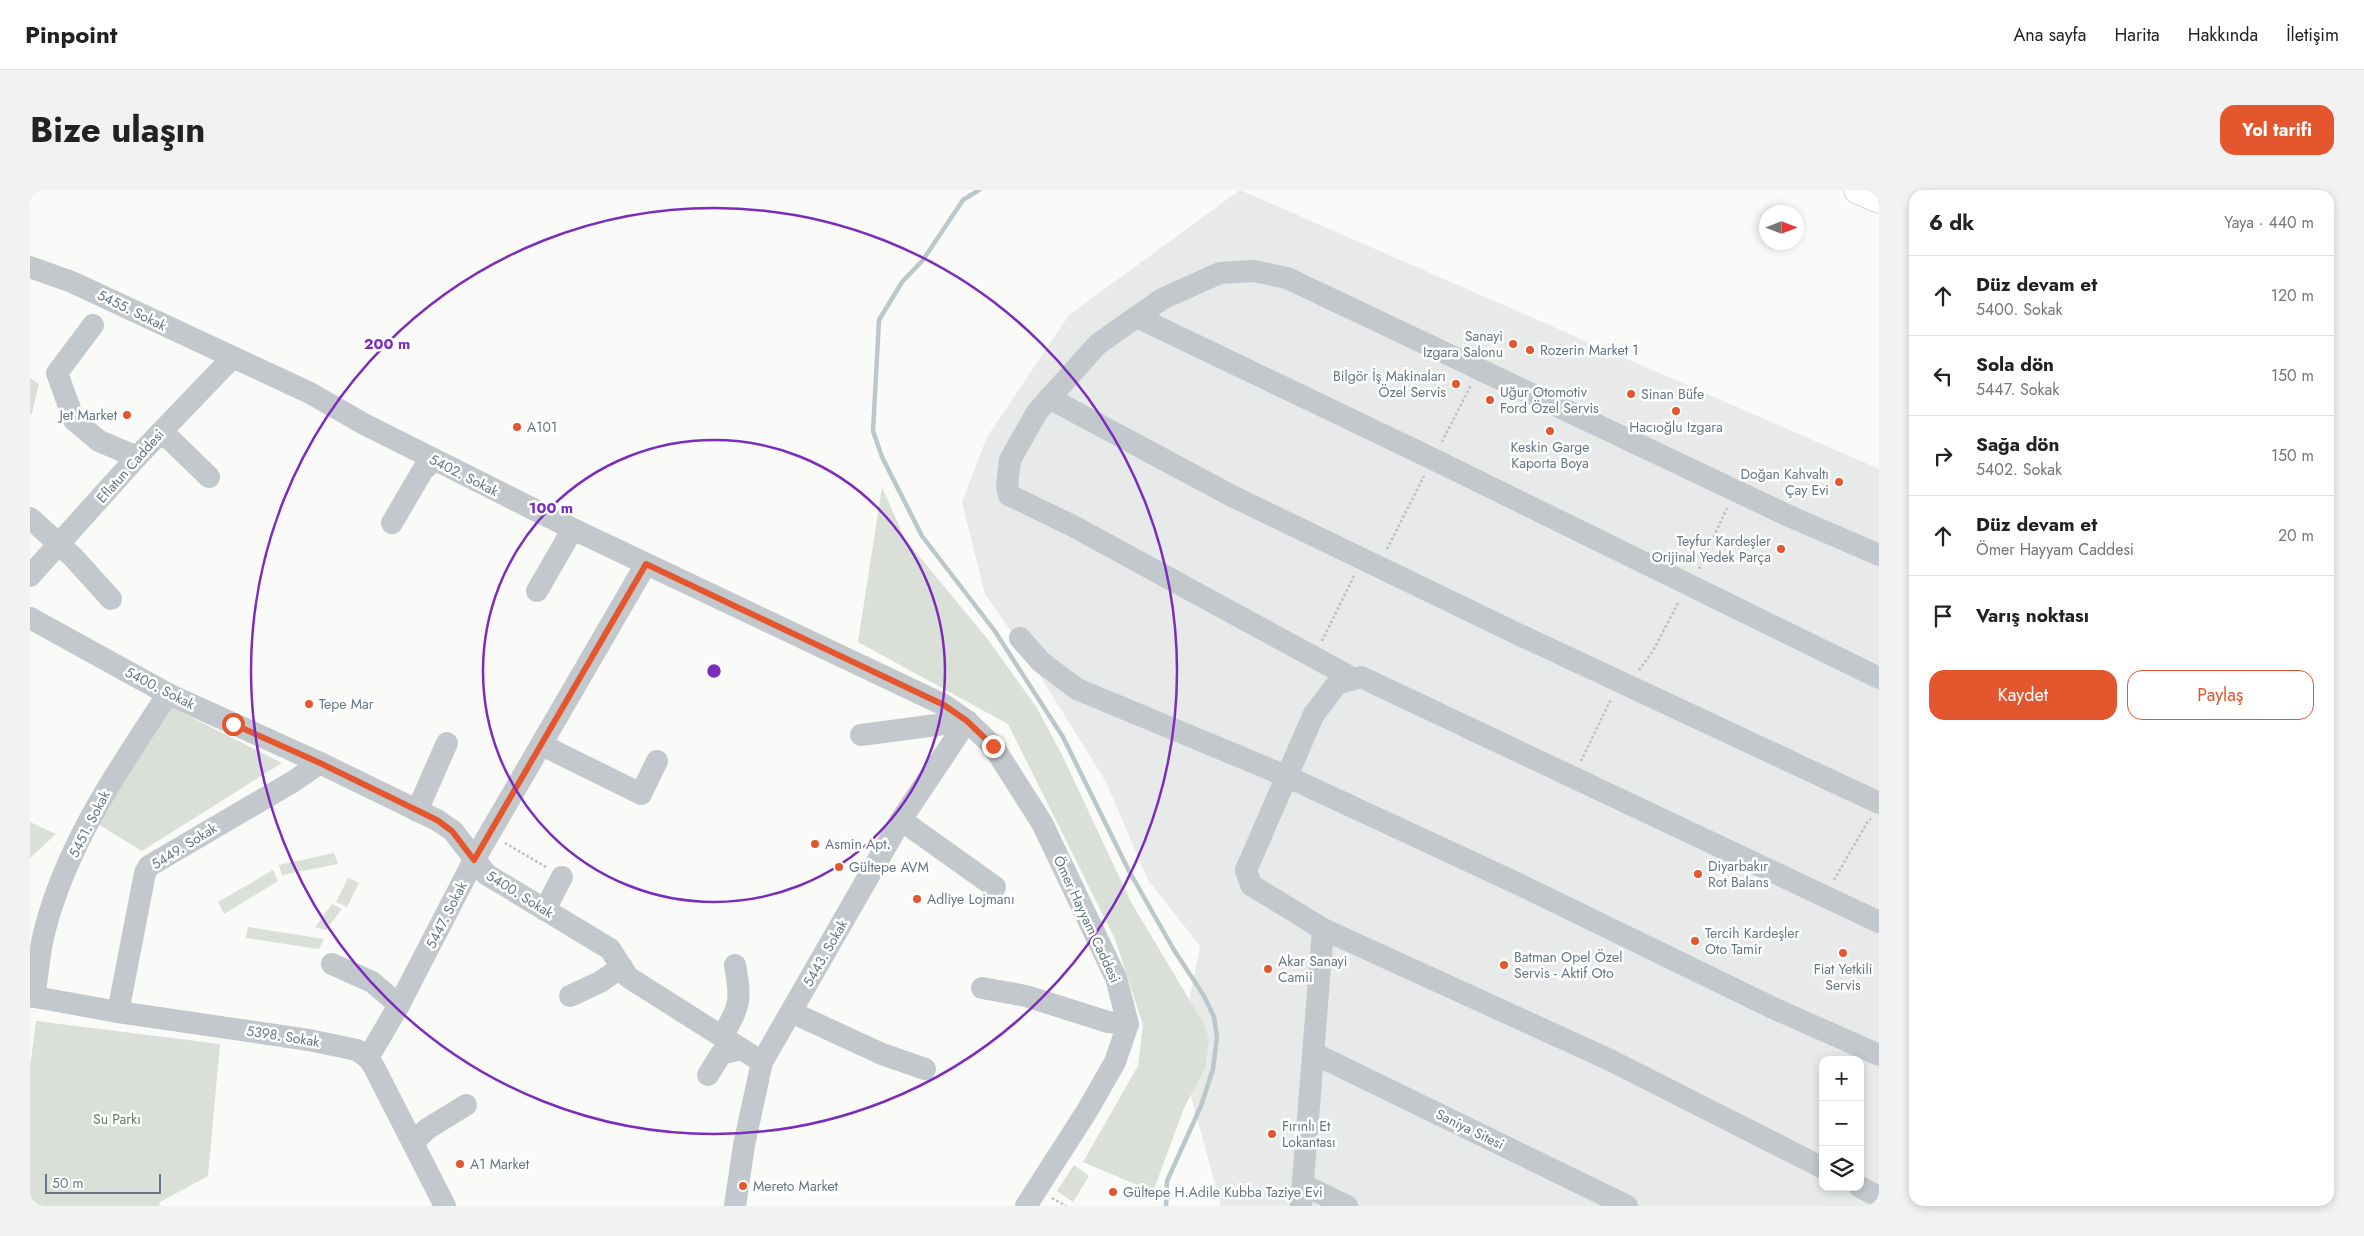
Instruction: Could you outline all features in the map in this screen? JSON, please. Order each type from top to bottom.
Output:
[{"type":"highway","points":[[1858,190],[1879,199]]},
{"type":"street","name":"5455. Sokak","points":[[30,267],[72,282],[232,358]]},
{"type":"street","points":[[1354,679],[1073,526],[1009,495],[1007,486],[1010,460],[1037,412],[1098,344],[1162,299],[1220,273],[1254,272],[1287,278],[1734,491],[1879,555]]},
{"type":"street","points":[[1136,317],[1424,454],[1879,678]]},
{"type":"street","points":[[93,325],[57,373],[74,420],[99,441],[137,457]]},
{"type":"street","name":"Eflatun Caddesi","points":[[30,576],[137,457],[232,358]]},
{"type":"street","name":"5402. Sokak","points":[[232,358],[310,393],[434,460],[575,530],[944,705],[967,721]]},
{"type":"street","points":[[1049,398],[1232,496],[1628,686],[1876,810]]},
{"type":"street","points":[[160,433],[172,441],[209,477]]},
{"type":"street","points":[[392,523],[423,470],[434,460]]},
{"type":"street","points":[[30,518],[111,598]]},
{"type":"street","points":[[537,591],[567,538],[575,530]]},
{"type":"street","name":"5447. Sokak","points":[[368,1058],[399,1005],[474,860],[646,564]]},
{"type":"street","name":"5400. Sokak","points":[[30,618],[168,694],[320,763],[417,811],[452,831],[486,874],[610,949],[628,977],[762,1062]]},
{"type":"street","points":[[1020,638],[1041,662],[1077,689],[1286,776],[1504,877],[1773,1008],[1879,1055]]},
{"type":"street","points":[[1819,1166],[1610,1060],[1323,929],[1251,885],[1246,870],[1314,714],[1337,684],[1361,677],[1879,922]]},
{"type":"street","name":"5451. Sokak","points":[[32,996],[45,929],[77,841],[114,776],[168,694]]},
{"type":"street","points":[[861,735],[967,721]]},
{"type":"street","name":"5443. Sokak","points":[[735,1206],[744,1146],[762,1062],[901,820],[967,721]]},
{"type":"street","name":"Ömer Hayyam Caddesi","points":[[967,721],[993,746],[1042,824],[1116,978],[1128,1024]]},
{"type":"street","points":[[417,811],[447,743]]},
{"type":"street","points":[[542,745],[641,794],[657,761]]},
{"type":"street","name":"5449. Sokak","points":[[118,1012],[145,872],[149,866],[294,781],[320,763]]},
{"type":"street","points":[[901,820],[995,887]]},
{"type":"street","points":[[545,910],[562,877]]},
{"type":"street","points":[[1323,929],[1302,1196],[1347,1206]]},
{"type":"street","points":[[332,964],[372,982],[399,1005]]},
{"type":"street","points":[[722,1036],[738,1005],[740,991],[735,965]]},
{"type":"street","points":[[570,996],[600,982],[622,966]]},
{"type":"street","points":[[982,988],[1026,996],[1108,1022],[1128,1024],[1115,1062],[1087,1111],[1026,1206]]},
{"type":"street","name":"5398. Sokak","points":[[32,996],[118,1012],[309,1040],[357,1050],[368,1058]]},
{"type":"street","points":[[791,1012],[882,1054],[925,1069]]},
{"type":"street","points":[[708,1075],[721,1054],[740,1049]]},
{"type":"street","name":"Saniya Sitesi","points":[[1313,1053],[1627,1206]]},
{"type":"street","points":[[368,1058],[394,1102],[445,1206]]},
{"type":"street","points":[[413,1143],[427,1129],[466,1105]]},
{"type":"street","points":[[1864,1189],[1879,1197]]},
{"type":"path","points":[[1574,778],[1609,701],[1628,686],[1653,651],[1676,606],[1690,586],[1734,491]]},
{"type":"path","points":[[1314,657],[1363,560]]},
{"type":"path","points":[[1825,897],[1876,810]]},
{"type":"path","points":[[508,835],[504,843],[562,877]]},
{"type":"shaded area","points":[[1240,190],[1879,469],[1879,1206],[1221,1206],[1179,1052],[1200,946],[1148,880],[1106,782],[1022,647],[985,594],[962,502],[987,437],[1069,315]]},
{"type":"green space","points":[[30,378],[39,384],[30,416]]},
{"type":"green space","points":[[882,487],[905,539],[989,641],[1037,708],[1063,757],[1131,902],[1205,1026],[1209,1041],[1205,1068],[1184,1108],[1153,1192],[1083,1162],[1138,1066],[1143,1025],[1115,939],[1008,724],[858,642]]},
{"type":"green space","points":[[171,707],[282,763],[142,851],[96,823]]},
{"type":"green space","points":[[30,822],[56,834],[30,858]]},
{"type":"green space","points":[[334,853],[338,864],[282,875],[279,865]]},
{"type":"green space","points":[[273,870],[278,881],[224,914],[218,902]]},
{"type":"green space","points":[[348,878],[359,883],[347,907],[336,902]]},
{"type":"green space","points":[[332,904],[342,909],[326,930],[315,927]]},
{"type":"green space","points":[[248,927],[324,939],[319,949],[246,938]]},
{"type":"green space","name":"Su Parkı","points":[[36,1021],[220,1044],[208,1176],[160,1202],[159,1206],[30,1206],[30,1067]]},
{"type":"green space","points":[[1074,1165],[1089,1176],[1073,1202],[1057,1191]]},
{"type":"waterway","points":[[979,190],[963,200],[923,260],[902,282],[879,320],[873,431],[882,457],[922,536],[994,630],[1063,737],[1129,871],[1174,950],[1204,996],[1214,1017],[1217,1037],[1213,1069],[1201,1106],[1167,1181],[1166,1206]]},
{"type":"place","name":"Sanayi Izgara Salonu","points":[[1513,344]]},
{"type":"place","name":"Rozerin Market 1","points":[[1530,350]]},
{"type":"place","name":"Bilgör İş Makinaları Özel Servis","points":[[1456,384]]},
{"type":"place","name":"Sinan Büfe","points":[[1631,394]]},
{"type":"place","name":"Uğur Otomotiv Ford Özel Servis","points":[[1490,400]]},
{"type":"place","name":"Hacıoğlu Izgara","points":[[1676,411]]},
{"type":"place","name":"Jet Market","points":[[127,415]]},
{"type":"place","name":"A101","points":[[517,427]]},
{"type":"place","name":"Keskin Garge Kaporta Boya","points":[[1550,431]]},
{"type":"place","name":"Doğan Kahvaltı Çay Evi","points":[[1839,482]]},
{"type":"place","name":"Teyfur Kardeşler Orijinal Yedek Parça","points":[[1781,549]]},
{"type":"place","name":"Tepe Mar","points":[[309,704]]},
{"type":"place","name":"Asmin Apt.","points":[[815,844]]},
{"type":"place","name":"Gültepe AVM","points":[[839,867]]},
{"type":"place","name":"Diyarbakır Rot Balans","points":[[1698,874]]},
{"type":"place","name":"Adliye Lojmanı","points":[[917,899]]},
{"type":"place","name":"Tercih Kardeşler Oto Tamir","points":[[1695,941]]},
{"type":"place","name":"Fiat Yetkili Servis","points":[[1843,953]]},
{"type":"place","name":"Batman Opel Özel Servis - Aktif Oto","points":[[1504,965]]},
{"type":"place","name":"Akar Sanayi Camii","points":[[1268,969]]},
{"type":"place","name":"Fırınlı Et Lokantası","points":[[1272,1134]]},
{"type":"place","name":"A1 Market","points":[[460,1164]]},
{"type":"place","name":"Mereto Market","points":[[743,1186]]},
{"type":"place","name":"Gültepe H.Adile Kubba Taziye Evi","points":[[1113,1192]]},
{"type":"route","points":[[233,724],[320,763],[437,820],[452,831],[474,860],[646,564],[944,705],[967,721],[993,746]]}]
